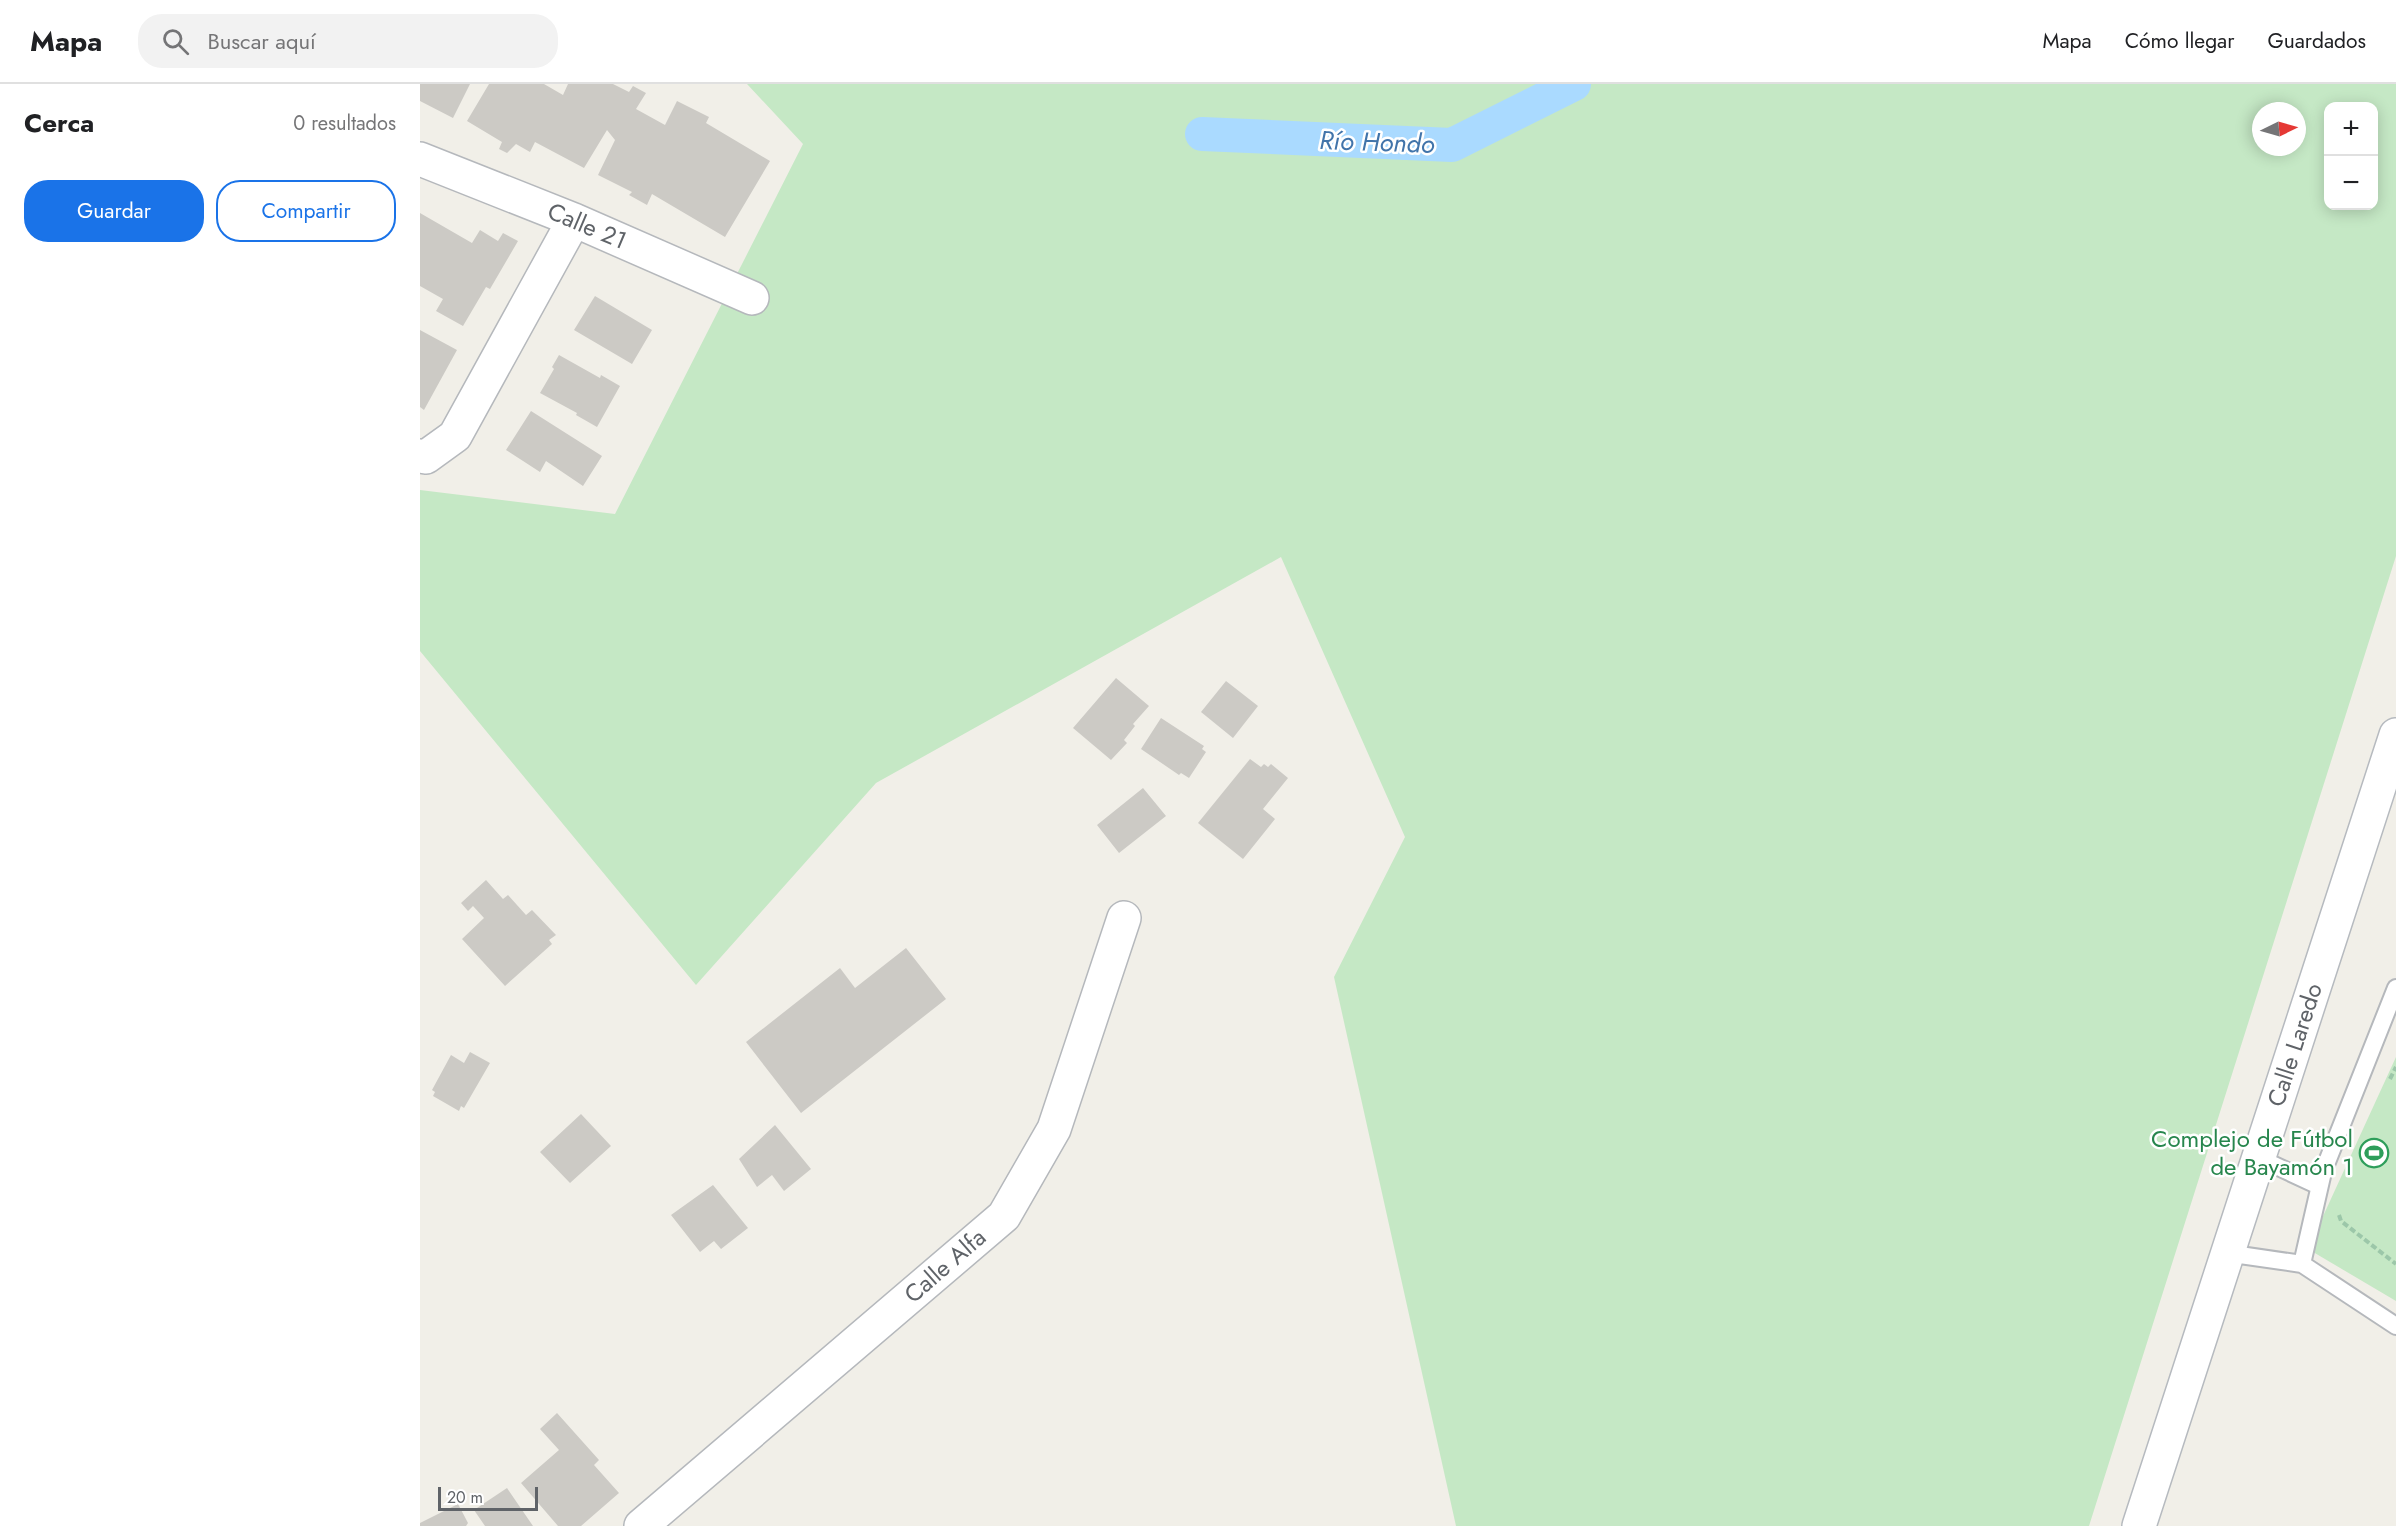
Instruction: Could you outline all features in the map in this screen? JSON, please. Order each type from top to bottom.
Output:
[{"type":"street","name":"Calle 21","points":[[420,159],[574,220],[752,298]]},
{"type":"street","points":[[420,456],[426,457],[455,436],[574,220]]},
{"type":"street","name":"Calle Laredo","points":[[2139,1526],[2396,735]]},
{"type":"street","points":[[2358,853],[2396,796]]},
{"type":"street","name":"Calle Alfa","points":[[641,1526],[1004,1216],[1054,1129],[1124,918]]},
{"type":"lane","points":[[2302,1264],[2319,1185],[2396,988]]},
{"type":"lane","points":[[2259,1158],[2319,1185]]},
{"type":"lane","points":[[2226,1253],[2302,1264],[2396,1326]]},
{"type":"path","points":[[2386,1088],[2396,1067]]},
{"type":"path","points":[[2337,1208],[2341,1221],[2396,1264]]},
{"type":"green space","points":[[747,84],[2396,84],[2396,556],[2089,1526],[1456,1526],[1334,977],[1405,837],[1281,557],[876,783],[696,985],[420,651],[420,490],[615,514],[803,144]]},
{"type":"green space","name":"Complejo de Fútbol de Bayamón 1","points":[[2396,1057],[2396,1301],[2308,1249]]},
{"type":"building","points":[[420,84],[470,84],[453,118],[420,101]]},
{"type":"building","points":[[489,84],[544,84],[563,95],[568,84],[613,84],[629,92],[633,86],[646,93],[636,109],[665,125],[677,101],[709,117],[706,123],[770,161],[725,237],[652,194],[647,205],[629,195],[632,192],[598,175],[615,140],[607,130],[584,168],[535,142],[530,152],[516,144],[507,153],[499,149],[502,142],[467,121]]},
{"type":"building","points":[[420,213],[472,243],[480,230],[498,241],[503,233],[518,241],[490,289],[486,287],[463,326],[436,311],[443,299],[420,286]]},
{"type":"building","points":[[595,296],[652,330],[632,364],[574,330]]},
{"type":"building","points":[[420,330],[457,350],[424,410],[420,407]]},
{"type":"building","points":[[559,355],[600,378],[601,375],[620,386],[597,427],[540,393]]},
{"type":"building","points":[[531,411],[602,456],[583,486],[546,461],[540,472],[506,450]]},
{"type":"building","points":[[1116,678],[1149,706],[1133,724],[1135,726],[1124,740],[1127,743],[1111,760],[1073,728]]},
{"type":"building","points":[[1226,681],[1258,706],[1233,738],[1201,712]]},
{"type":"building","points":[[1161,718],[1204,746],[1202,749],[1206,752],[1189,778],[1181,773],[1179,775],[1141,749]]},
{"type":"building","points":[[1250,759],[1261,767],[1264,764],[1268,767],[1271,764],[1288,778],[1263,809],[1275,819],[1243,859],[1198,823]]},
{"type":"building","points":[[1143,788],[1166,816],[1119,853],[1097,825]]},
{"type":"building","points":[[486,880],[503,899],[508,895],[526,915],[532,910],[556,935],[549,940],[552,944],[505,986],[462,939],[484,918],[473,906],[468,911],[461,903]]},
{"type":"building","points":[[906,948],[946,999],[801,1113],[746,1042],[840,968],[855,988]]},
{"type":"building","points":[[470,1052],[490,1063],[464,1108],[461,1106],[459,1111],[433,1096],[435,1092],[432,1090],[451,1055],[464,1063]]},
{"type":"building","points":[[581,1114],[611,1146],[570,1183],[540,1152]]},
{"type":"building","points":[[775,1125],[811,1169],[784,1191],[772,1175],[757,1187],[739,1159]]},
{"type":"building","points":[[713,1185],[748,1228],[721,1249],[714,1241],[700,1252],[671,1215]]},
{"type":"building","points":[[557,1413],[599,1460],[594,1465],[619,1493],[581,1526],[558,1526],[521,1483],[559,1450],[540,1429]]},
{"type":"building","points":[[507,1488],[533,1526],[485,1526],[474,1510]]},
{"type":"building","points":[[458,1504],[468,1523],[466,1526],[420,1526],[420,1523]]},
{"type":"waterway","name":"Río Hondo","points":[[1202,134],[1452,145],[1574,84]]},
{"type":"place","name":"Complejo de Fútbol de Bayamón 1","points":[[2374,1153]]}]
